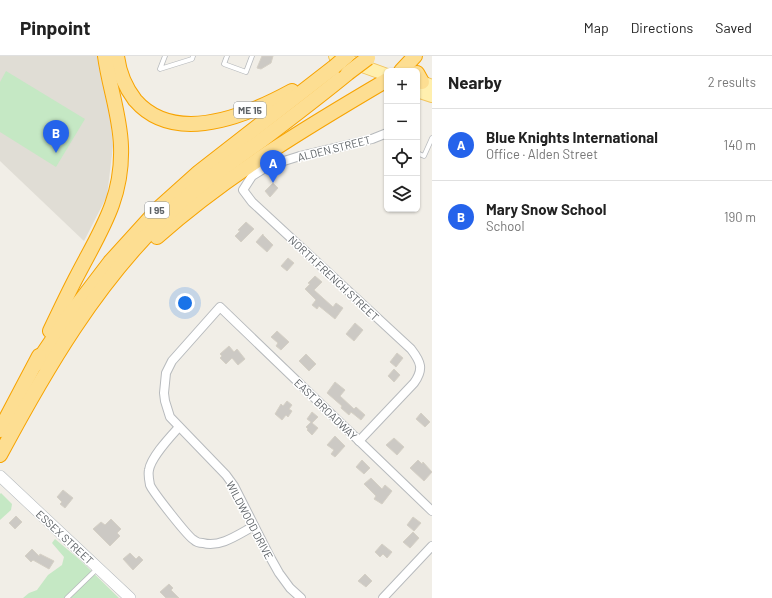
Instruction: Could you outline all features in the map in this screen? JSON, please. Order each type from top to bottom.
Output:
[{"type":"highway","points":[[36,364],[66,298],[106,221],[117,190],[121,161],[121,140],[105,56]]},
{"type":"highway","name":"ME 15","points":[[117,56],[122,77],[129,92],[139,105],[149,113],[161,119],[180,124],[195,124],[231,117],[273,101],[298,88],[310,86]]},
{"type":"highway","name":"I 95","points":[[0,430],[36,364],[65,321],[106,266],[152,215],[199,172],[310,86],[334,61],[347,56]]},
{"type":"highway","points":[[404,68],[416,56]]},
{"type":"highway","points":[[416,56],[416,65],[421,85]]},
{"type":"highway","name":"I 95","points":[[0,455],[53,360],[92,302],[122,264],[149,234],[187,196],[370,57]]},
{"type":"highway","points":[[122,264],[138,255],[184,214],[248,165],[312,124],[384,82]]},
{"type":"main road","points":[[334,61],[384,74]]},
{"type":"street","name":"ALDEN STREET","points":[[243,190],[252,176],[268,166],[300,156],[372,139],[384,133]]},
{"type":"street","name":"NORTH FRENCH STREET","points":[[243,190],[252,202],[412,349],[418,359],[421,368],[419,376],[414,383],[359,441]]},
{"type":"street","name":"WILDWOOD DRIVE","points":[[220,307],[172,361],[166,373],[164,393],[165,401],[170,417],[226,475],[234,486],[279,573],[290,588],[301,598]]},
{"type":"street","name":"EAST BROADWAY","points":[[220,307],[432,511]]},
{"type":"street","points":[[179,427],[154,458],[149,467],[148,474],[150,486],[159,499],[193,540],[204,544],[214,544],[227,540],[254,526]]},
{"type":"street","name":"ESSEX STREET","points":[[3,479],[130,598]]},
{"type":"street","points":[[383,598],[432,546]]},
{"type":"lane","points":[[165,56],[160,69],[192,59],[193,56]]},
{"type":"lane","points":[[227,56],[224,64],[246,72],[252,56]]},
{"type":"lane","points":[[420,154],[424,156],[432,138]]},
{"type":"lane","points":[[67,598],[98,568]]},
{"type":"shaded area","points":[[0,56],[100,56],[109,103],[113,146],[107,196],[84,241],[0,161]]},
{"type":"green space","points":[[6,71],[85,119],[56,167],[0,132],[0,82]]},
{"type":"green space","points":[[1,493],[12,504],[11,510],[0,520],[0,494]]},
{"type":"green space","points":[[55,539],[80,560],[119,598],[23,598],[29,593],[37,590],[48,575],[62,565],[64,557],[52,543]]},
{"type":"building","points":[[262,56],[273,56],[271,63],[261,69],[257,68]]},
{"type":"building","points":[[273,183],[278,188],[270,197],[265,191]]},
{"type":"building","points":[[246,222],[254,229],[241,242],[235,236],[240,231],[238,230]]},
{"type":"building","points":[[263,234],[273,245],[267,252],[256,242]]},
{"type":"building","points":[[288,258],[294,263],[287,271],[281,266]]},
{"type":"building","points":[[315,276],[322,282],[314,290],[333,307],[336,303],[343,308],[335,319],[319,306],[317,309],[312,305],[316,300],[305,289],[310,284],[308,283]]},
{"type":"building","points":[[355,323],[363,330],[354,341],[346,334]]},
{"type":"building","points":[[277,331],[289,342],[281,350],[276,346],[278,343],[271,337]]},
{"type":"building","points":[[229,346],[234,352],[237,349],[245,359],[238,365],[232,358],[226,364],[220,358],[222,356],[220,354]]},
{"type":"building","points":[[397,353],[403,358],[396,367],[390,362]]},
{"type":"building","points":[[306,354],[316,364],[309,371],[299,361]]},
{"type":"building","points":[[394,369],[400,375],[394,382],[388,376]]},
{"type":"building","points":[[335,382],[345,390],[340,396],[354,409],[356,407],[365,415],[361,420],[351,412],[349,415],[341,408],[342,406],[327,393]]},
{"type":"building","points":[[287,401],[292,405],[289,409],[292,411],[288,417],[286,415],[282,420],[275,414],[281,404],[283,406]]},
{"type":"building","points":[[312,412],[318,417],[312,423],[318,428],[312,435],[306,427],[311,422],[307,419]]},
{"type":"building","points":[[421,413],[430,422],[425,427],[416,419]]},
{"type":"building","points":[[335,436],[345,446],[335,457],[331,454],[334,450],[327,445]]},
{"type":"building","points":[[394,438],[404,447],[397,455],[386,445]]},
{"type":"building","points":[[362,460],[370,468],[364,474],[356,467]]},
{"type":"building","points":[[418,460],[422,464],[423,462],[432,472],[424,481],[410,468]]},
{"type":"building","points":[[371,478],[382,489],[385,485],[392,491],[382,504],[374,499],[376,496],[364,484]]},
{"type":"building","points":[[63,490],[73,498],[65,508],[60,504],[62,502],[57,497]]},
{"type":"building","points":[[16,516],[22,522],[15,529],[9,523]]},
{"type":"building","points":[[413,517],[421,523],[414,531],[407,525]]},
{"type":"building","points":[[111,519],[121,529],[117,533],[120,536],[110,546],[93,529],[101,522],[105,525]]},
{"type":"building","points":[[413,532],[419,538],[410,548],[403,542]]},
{"type":"building","points":[[382,544],[392,552],[387,558],[383,554],[380,557],[375,552]]},
{"type":"building","points":[[32,549],[39,556],[40,554],[54,561],[49,569],[33,560],[31,562],[25,556]]},
{"type":"building","points":[[130,553],[136,559],[139,556],[143,560],[133,570],[123,559]]},
{"type":"building","points":[[365,574],[372,581],[366,587],[358,581]]},
{"type":"building","points":[[169,584],[173,588],[171,590],[179,598],[166,598],[160,592]]},
{"type":"place","name":"Mary Snow School","points":[[56,153]]},
{"type":"place","name":"Blue Knights International","points":[[273,183]]}]
